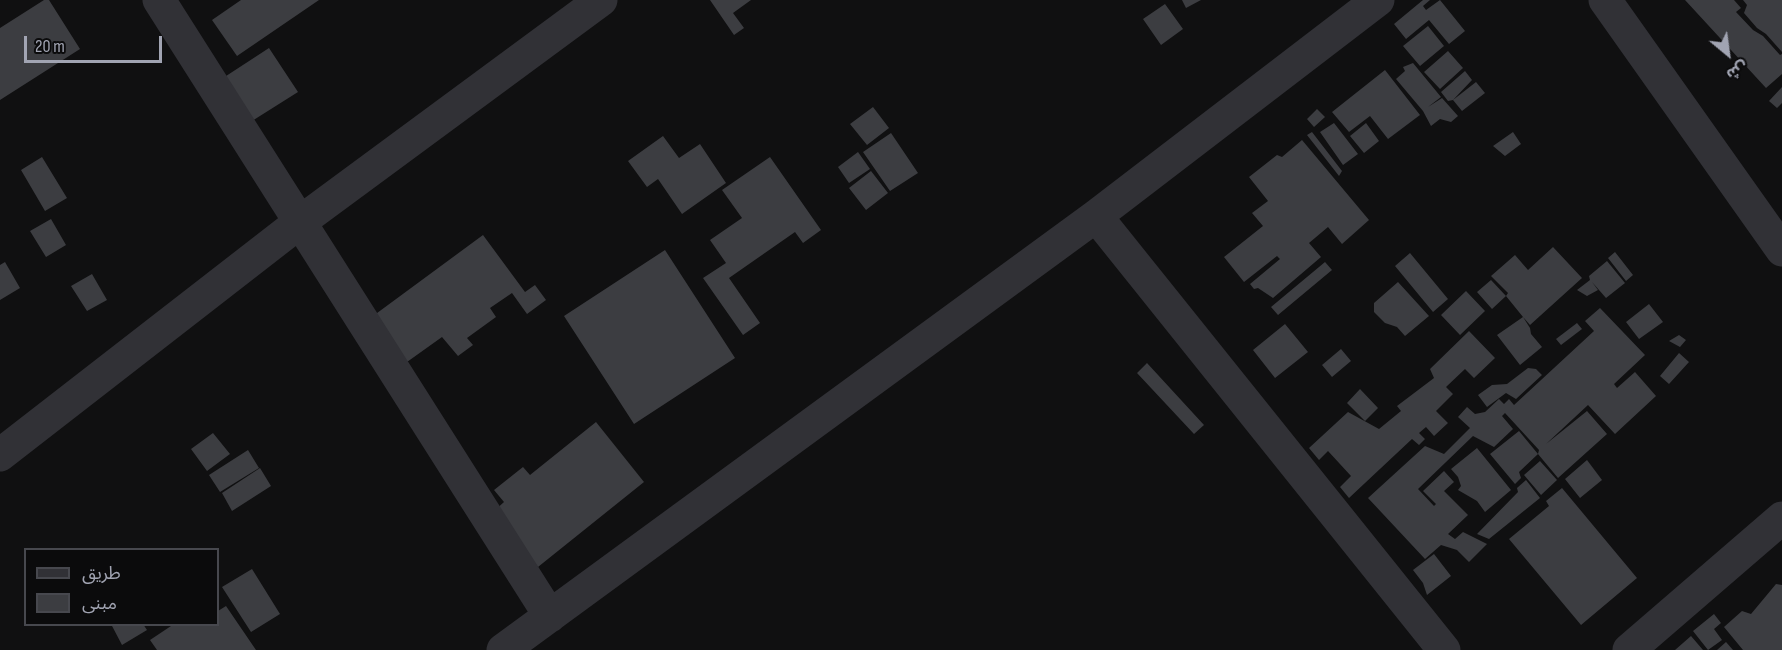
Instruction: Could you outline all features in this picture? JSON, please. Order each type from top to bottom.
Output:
[{"type":"street","points":[[159,0],[550,616]]},
{"type":"street","points":[[0,455],[300,222],[601,0]]},
{"type":"street","points":[[503,650],[1096,216],[1378,0]]},
{"type":"street","points":[[1605,0],[1782,250]]},
{"type":"street","points":[[1096,216],[1444,650]]},
{"type":"street","points":[[1629,650],[1782,518]]},
{"type":"building","points":[[44,0],[49,0],[80,49],[0,100],[0,28]]},
{"type":"building","points":[[241,0],[319,0],[237,56],[212,20]]},
{"type":"building","points":[[710,0],[751,0],[733,13],[744,28],[734,35]]},
{"type":"building","points":[[1182,0],[1201,0],[1186,8]]},
{"type":"building","points":[[1423,0],[1430,0],[1423,6],[1426,10],[1440,0],[1465,31],[1449,44],[1429,20],[1406,39],[1394,24]]},
{"type":"building","points":[[1685,0],[1734,0],[1741,8],[1736,12],[1780,55],[1782,54],[1782,74],[1766,88]]},
{"type":"building","points":[[1743,0],[1782,0],[1782,52],[1744,13],[1747,5]]},
{"type":"building","points":[[1165,4],[1183,29],[1161,45],[1143,19]]},
{"type":"building","points":[[1428,26],[1444,46],[1420,66],[1403,46]]},
{"type":"building","points":[[269,48],[298,92],[252,121],[223,78]]},
{"type":"building","points":[[1448,51],[1463,68],[1440,89],[1424,72]]},
{"type":"building","points":[[1413,63],[1441,97],[1428,107],[1442,98],[1458,116],[1451,122],[1440,119],[1431,126],[1423,111],[1396,79],[1405,71],[1403,67]]},
{"type":"building","points":[[1385,70],[1420,115],[1388,139],[1370,116],[1349,132],[1332,112]]},
{"type":"building","points":[[1465,71],[1472,80],[1453,100],[1448,101],[1441,92]]},
{"type":"building","points":[[1476,82],[1485,93],[1462,111],[1453,100]]},
{"type":"building","points":[[1782,87],[1782,103],[1777,108],[1769,101]]},
{"type":"building","points":[[873,107],[889,128],[867,145],[850,124]]},
{"type":"building","points":[[1317,109],[1325,117],[1314,127],[1307,119]]},
{"type":"building","points":[[1334,123],[1358,154],[1343,165],[1320,132]]},
{"type":"building","points":[[1366,123],[1379,141],[1364,153],[1350,136]]},
{"type":"building","points":[[1312,132],[1342,171],[1339,176],[1307,135]]},
{"type":"building","points":[[1513,132],[1521,144],[1505,156],[1493,146]]},
{"type":"building","points":[[891,133],[918,173],[890,191],[863,152]]},
{"type":"building","points":[[663,136],[679,158],[700,144],[726,183],[682,214],[658,179],[647,187],[628,161]]},
{"type":"building","points":[[1302,140],[1369,220],[1342,244],[1328,227],[1309,243],[1321,257],[1273,298],[1258,288],[1254,289],[1250,284],[1280,259],[1277,256],[1244,282],[1224,257],[1263,226],[1252,213],[1268,201],[1249,177],[1277,155],[1282,157]]},
{"type":"building","points":[[858,152],[870,169],[849,183],[838,167]]},
{"type":"building","points":[[42,157],[67,198],[45,211],[21,170]]},
{"type":"building","points":[[770,157],[821,230],[803,243],[795,232],[729,278],[760,323],[743,335],[703,278],[726,263],[710,240],[742,218],[722,190]]},
{"type":"building","points":[[871,171],[888,193],[866,210],[849,188]]},
{"type":"building","points":[[51,219],[66,245],[46,257],[30,231]]},
{"type":"building","points":[[483,235],[525,292],[535,285],[546,300],[527,314],[512,293],[490,308],[496,317],[467,338],[473,345],[458,356],[442,337],[407,362],[373,316]]},
{"type":"building","points":[[1553,247],[1582,278],[1530,325],[1506,296],[1508,293],[1491,276],[1515,255],[1528,270]]},
{"type":"building","points":[[665,250],[735,358],[634,424],[564,316]]},
{"type":"building","points":[[1615,252],[1633,275],[1626,281],[1608,258]]},
{"type":"building","points":[[1410,253],[1448,299],[1433,312],[1395,266]]},
{"type":"building","points":[[1607,261],[1625,283],[1606,298],[1592,282],[1598,290],[1587,296],[1577,290],[1590,280],[1589,276]]},
{"type":"building","points":[[5,262],[20,288],[0,300],[0,265]]},
{"type":"building","points":[[1325,262],[1332,270],[1278,315],[1271,307]]},
{"type":"building","points":[[92,274],[107,300],[87,311],[71,286]]},
{"type":"building","points":[[1491,280],[1506,296],[1492,309],[1477,292]]},
{"type":"building","points":[[1398,282],[1429,316],[1405,336],[1397,327],[1385,323],[1374,312],[1374,303]]},
{"type":"building","points":[[1466,291],[1485,311],[1460,335],[1441,315]]},
{"type":"building","points":[[1649,304],[1663,322],[1639,339],[1626,322]]},
{"type":"building","points":[[1600,308],[1645,355],[1614,384],[1617,388],[1635,372],[1656,396],[1615,434],[1588,405],[1546,444],[1587,411],[1607,434],[1558,478],[1538,454],[1539,450],[1505,413],[1502,416],[1513,429],[1494,447],[1473,436],[1418,489],[1434,506],[1436,504],[1423,491],[1444,471],[1454,482],[1444,491],[1468,515],[1448,534],[1455,539],[1463,532],[1487,544],[1469,562],[1457,550],[1441,545],[1425,559],[1368,498],[1425,446],[1444,454],[1470,428],[1458,417],[1467,407],[1475,414],[1485,412],[1499,399],[1504,404],[1509,399],[1514,405],[1594,331],[1585,321]]},
{"type":"building","points":[[1523,317],[1531,334],[1542,347],[1520,365],[1497,335]]},
{"type":"building","points":[[1577,323],[1582,329],[1561,345],[1556,339]]},
{"type":"building","points":[[1285,324],[1308,352],[1275,378],[1253,350]]},
{"type":"building","points":[[1469,331],[1495,358],[1474,378],[1465,369],[1446,387],[1453,394],[1436,411],[1448,423],[1434,436],[1426,427],[1419,433],[1425,439],[1419,445],[1412,439],[1349,498],[1340,487],[1351,476],[1328,451],[1319,460],[1309,448],[1348,412],[1379,429],[1401,411],[1397,406],[1434,378],[1430,369]]},
{"type":"building","points":[[1679,335],[1686,340],[1680,347],[1669,341]]},
{"type":"building","points":[[1341,349],[1351,361],[1332,377],[1322,365]]},
{"type":"building","points":[[1679,353],[1689,362],[1669,384],[1660,376]]},
{"type":"building","points":[[1147,363],[1204,425],[1194,434],[1137,373]]},
{"type":"building","points":[[1528,368],[1536,369],[1542,375],[1516,399],[1506,393],[1487,407],[1478,395],[1492,385],[1507,384]]},
{"type":"building","points":[[1360,389],[1378,408],[1365,421],[1347,403]]},
{"type":"building","points":[[596,422],[644,482],[538,567],[493,512],[504,502],[494,490],[523,467],[530,475]]},
{"type":"building","points":[[1519,431],[1538,454],[1519,472],[1521,478],[1515,484],[1490,454]]},
{"type":"building","points":[[213,433],[230,454],[207,471],[191,449]]},
{"type":"building","points":[[1477,448],[1511,490],[1485,512],[1477,501],[1458,490],[1461,486],[1458,477],[1451,469]]},
{"type":"building","points":[[248,450],[259,468],[220,492],[209,475]]},
{"type":"building","points":[[1587,460],[1602,480],[1580,498],[1565,479]]},
{"type":"building","points":[[1540,461],[1557,480],[1541,495],[1524,475]]},
{"type":"building","points":[[260,468],[271,486],[232,511],[222,493]]},
{"type":"building","points":[[1526,480],[1540,498],[1489,539],[1477,534],[1518,492],[1517,488]]},
{"type":"building","points":[[1562,488],[1637,578],[1581,625],[1509,539],[1549,506],[1546,501]]},
{"type":"building","points":[[1434,554],[1451,576],[1427,595],[1423,583],[1413,570]]},
{"type":"building","points":[[252,569],[280,614],[251,632],[222,587]]},
{"type":"building","points":[[1776,584],[1782,585],[1782,650],[1743,650],[1724,627],[1742,611],[1751,614]]},
{"type":"building","points":[[226,606],[256,650],[157,650],[150,640],[171,626],[219,626],[219,610]]},
{"type":"building","points":[[1714,614],[1721,623],[1714,629],[1722,640],[1708,650],[1693,631]]},
{"type":"building","points":[[112,626],[144,626],[147,630],[122,645]]},
{"type":"building","points":[[1691,636],[1703,650],[1675,650]]},
{"type":"building","points":[[1726,642],[1733,650],[1717,650]]}]
